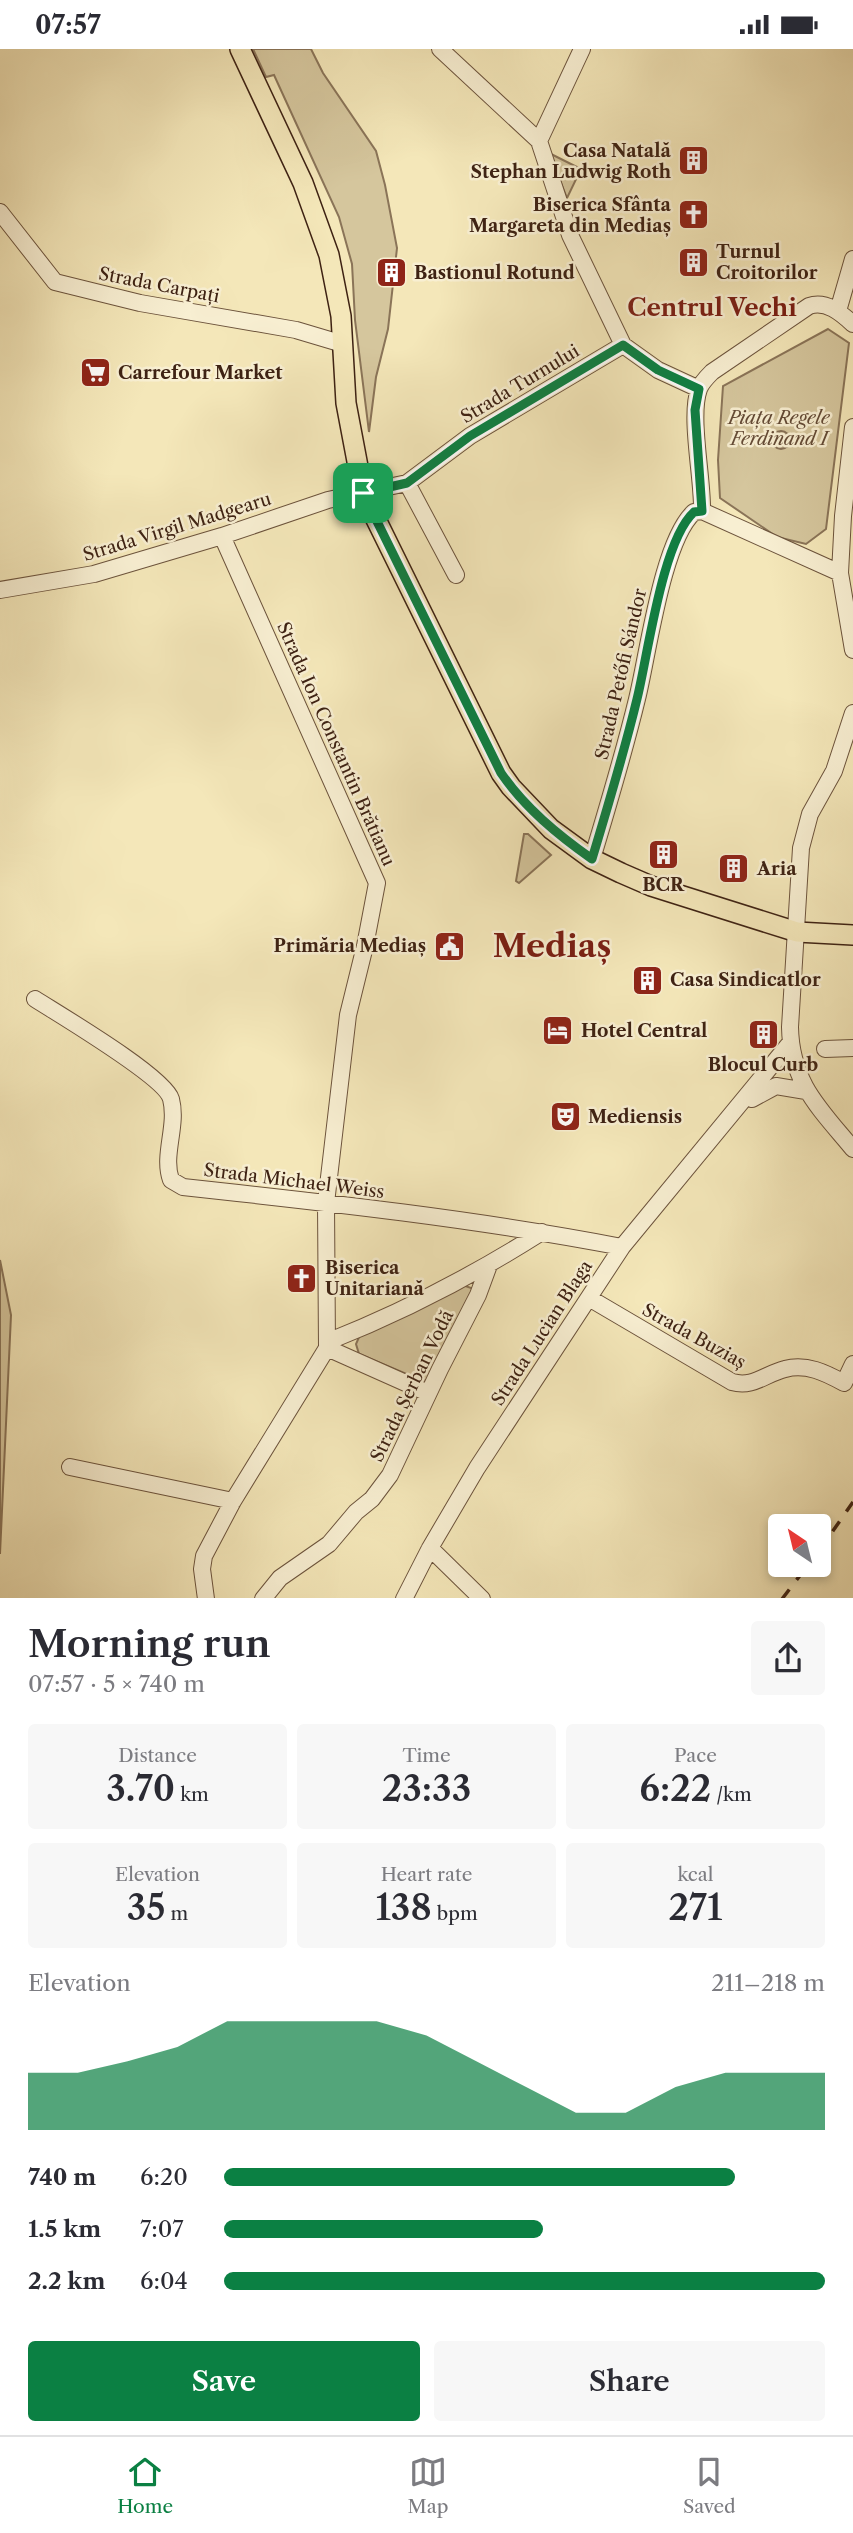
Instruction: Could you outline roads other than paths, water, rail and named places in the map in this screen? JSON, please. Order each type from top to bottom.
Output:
[{"type":"main road","points":[[240,49],[303,183],[319,223],[337,287],[346,403],[363,493],[501,773],[551,829],[592,859],[651,886],[797,932],[853,935]]},
{"type":"street","points":[[440,49],[539,141],[570,235],[623,345],[658,370],[699,389]]},
{"type":"street","points":[[539,141],[582,49]]},
{"type":"street","name":"Strada Carpați","points":[[0,212],[55,282],[140,303],[296,330],[343,344]]},
{"type":"street","points":[[838,311],[853,258]]},
{"type":"street","points":[[839,573],[702,511],[695,410],[699,389],[712,372],[809,306],[821,304],[838,311],[853,324]]},
{"type":"street","name":"Strada Turnului","points":[[363,493],[407,483],[470,436],[623,345]]},
{"type":"street","points":[[853,427],[842,516],[839,573],[853,650]]},
{"type":"street","points":[[407,483],[456,575]]},
{"type":"street","name":"Strada Virgil Madgearu","points":[[0,590],[94,574],[222,536],[328,500],[363,493]]},
{"type":"street","name":"Strada Petőfi Sándor","points":[[592,859],[637,698],[656,606],[667,568],[680,530],[694,512],[702,511]]},
{"type":"street","name":"Strada Ion Constantin Brătianu","points":[[222,536],[377,883],[348,1015],[327,1203],[327,1345]]},
{"type":"street","points":[[853,713],[834,771],[810,814],[800,848],[790,1043],[806,1091],[853,1149]]},
{"type":"street","name":"Strada Michael Weiss","points":[[36,999],[165,1088],[172,1103],[167,1169],[171,1180],[183,1187],[542,1232],[622,1247]]},
{"type":"street","name":"Strada Lucian Blaga","points":[[404,1598],[477,1468],[622,1247],[790,1043]]},
{"type":"street","points":[[825,1049],[853,1048]]},
{"type":"street","name":"Strada Lucian Blaga","points":[[738,1108],[776,1086],[806,1091]]},
{"type":"street","points":[[206,1598],[202,1569],[204,1556],[233,1501],[327,1345],[489,1265],[542,1232]]},
{"type":"street","name":"Strada Șerban Vodă","points":[[263,1598],[280,1578],[329,1543],[356,1512],[372,1499],[390,1475],[478,1295],[489,1265]]},
{"type":"street","name":"Strada Buziaș","points":[[589,1298],[741,1385],[753,1383],[783,1369],[796,1367],[826,1373],[844,1383],[853,1364]]},
{"type":"street","points":[[327,1345],[428,1394]]},
{"type":"street","points":[[69,1467],[233,1501]]},
{"type":"street","points":[[430,1548],[482,1598]]},
{"type":"railway","points":[[831,1534],[853,1502]]},
{"type":"railway","points":[[783,1598],[799,1577]]},
{"type":"place","name":"Casa Natală Stephan Ludwig Roth","points":[[694,161]]},
{"type":"place","name":"Biserica Sfânta Margareta din Mediaș","points":[[694,215]]},
{"type":"place","name":"Turnul Croitorilor","points":[[693,262]]},
{"type":"place","name":"Bastionul Rotund","points":[[391,273]]},
{"type":"place","name":"Carrefour Market","points":[[95,373]]},
{"type":"place","name":"BCR","points":[[663,854]]},
{"type":"place","name":"Aria","points":[[734,869]]},
{"type":"place","name":"Primăria Mediaș","points":[[449,946]]},
{"type":"place","name":"Casa Sindicatlor","points":[[647,980]]},
{"type":"place","name":"Hotel Central","points":[[558,1031]]},
{"type":"place","name":"Blocul Curb","points":[[763,1034]]},
{"type":"place","name":"Mediensis","points":[[565,1117]]},
{"type":"place","name":"Biserica Unitariană","points":[[302,1278]]},
{"type":"district","name":"Centrul Vechi","points":[[712,308]]},
{"type":"district","name":"Mediaș","points":[[552,946]]},
{"type":"park label","name":"Piața Regele Ferdinand I","points":[[779,428]]}]
